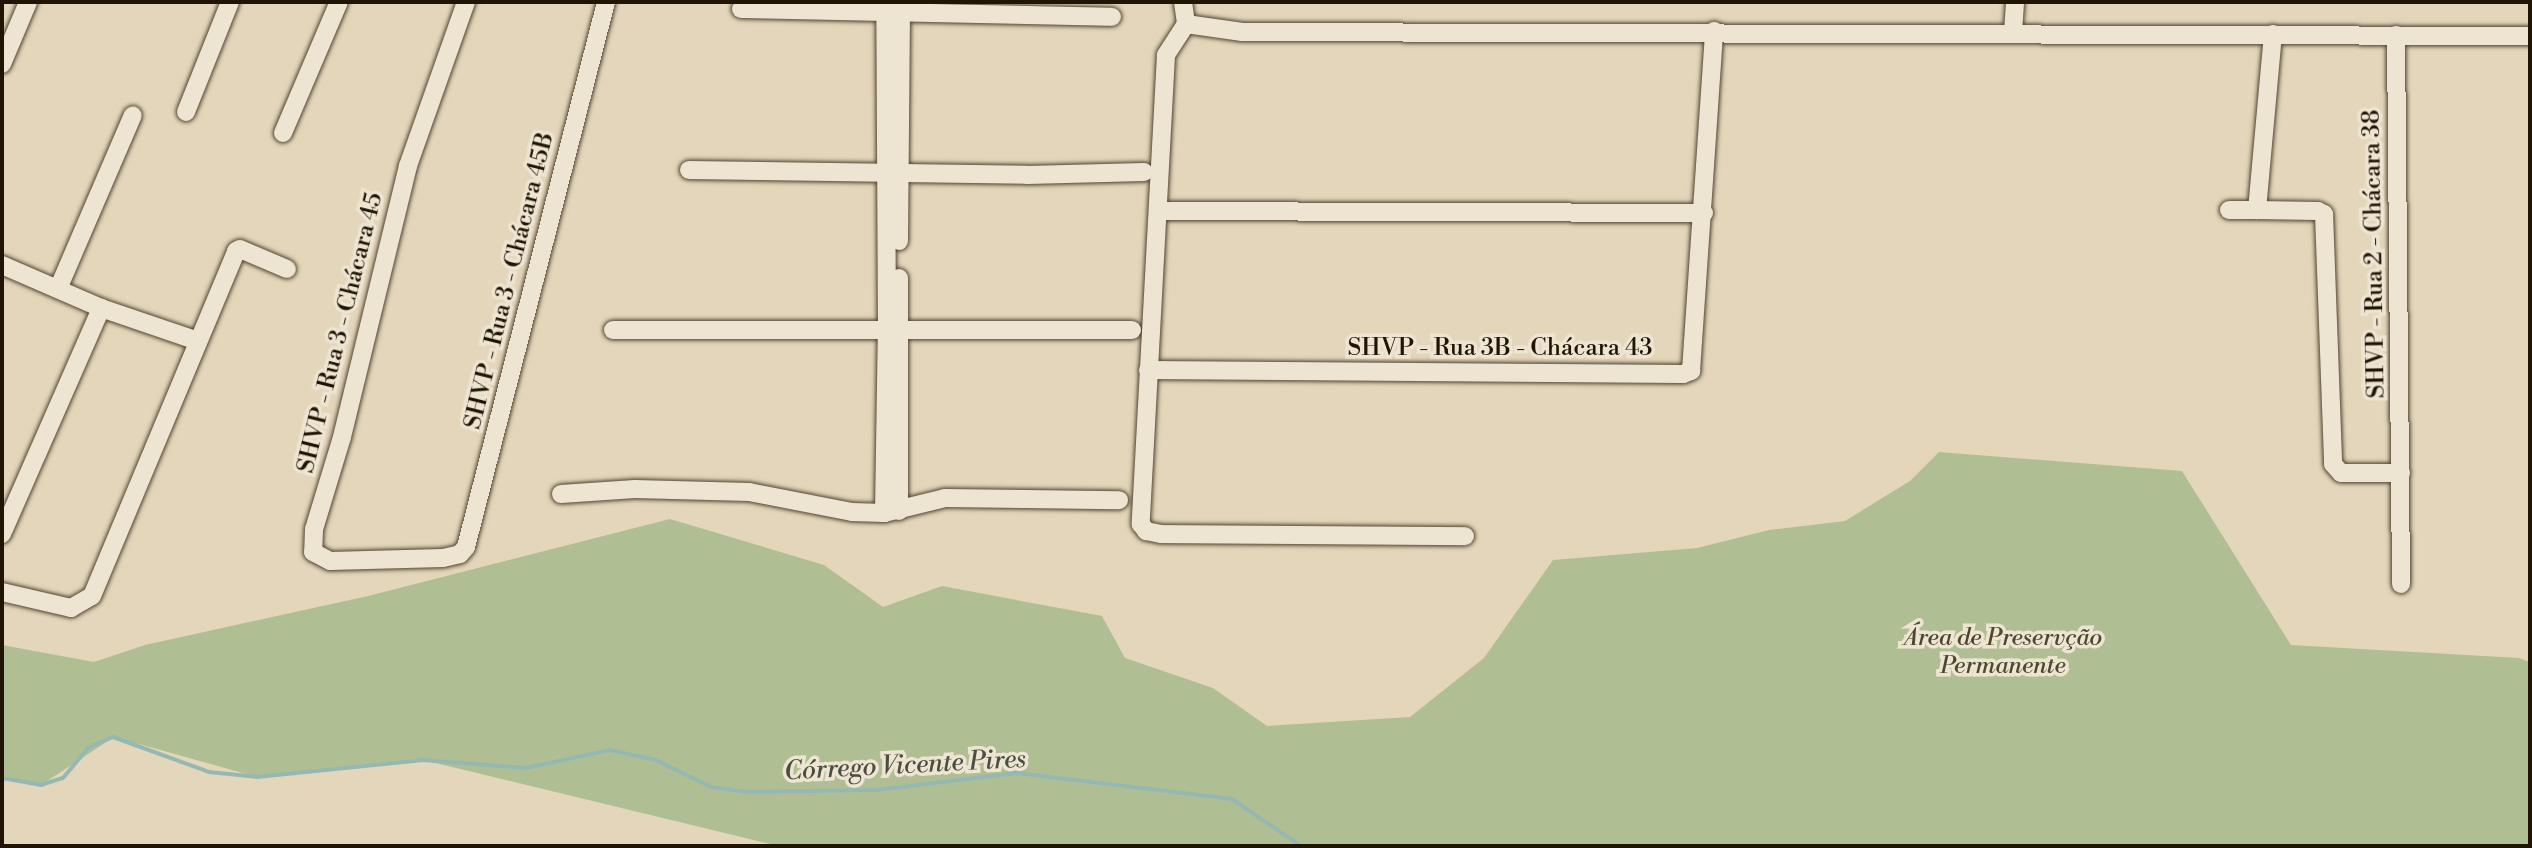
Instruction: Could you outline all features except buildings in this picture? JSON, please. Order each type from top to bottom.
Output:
[{"type":"street","points":[[2,64],[28,2]]},
{"type":"street","points":[[186,112],[230,2]]},
{"type":"street","points":[[283,133],[339,2]]},
{"type":"street","name":"SHVP - Rua 3 - Chácara 45","points":[[443,558],[330,561],[318,557],[312,543],[342,437],[408,166],[466,2]]},
{"type":"street","name":"SHVP - Rua 3 - Chácara 45B","points":[[443,558],[460,554],[466,547],[606,2]]},
{"type":"street","points":[[1183,2],[1186,24],[1166,55],[1139,516],[1146,531],[1162,534],[1465,536]]},
{"type":"street","points":[[2013,32],[2015,2]]},
{"type":"street","points":[[891,512],[893,8]]},
{"type":"street","points":[[741,9],[893,8],[1112,17]]},
{"type":"street","points":[[1186,24],[1242,32],[1714,31],[2530,36]]},
{"type":"street","name":"SHVP - Rua 3B - Chácara 43","points":[[1148,370],[1683,374],[1694,366],[1714,31]]},
{"type":"street","points":[[2257,210],[2273,34]]},
{"type":"street","name":"SHVP - Rua 2 - Chácara 38","points":[[2396,35],[2401,584]]},
{"type":"street","points":[[58,289],[133,115]]},
{"type":"street","points":[[689,170],[1144,172]]},
{"type":"street","name":"SHVP - Rua 2 - Chácara 38","points":[[2229,210],[2318,211],[2324,214],[2333,464],[2341,473],[2401,473]]},
{"type":"street","points":[[1158,211],[1704,213]]},
{"type":"street","points":[[2,592],[71,608],[92,596],[236,251],[240,249],[287,269]]},
{"type":"street","points":[[2,265],[101,308],[198,341]]},
{"type":"street","points":[[2,534],[101,308]]},
{"type":"street","points":[[613,330],[1132,330]]},
{"type":"street","points":[[561,494],[635,489],[749,492],[852,512],[891,512],[945,498],[1119,500]]},
{"type":"green space","name":"Área de Preservção Permanente","points":[[1939,452],[2182,471],[2291,645],[2519,658],[2530,662],[2530,846],[778,846],[423,760],[257,777],[114,737],[41,785],[2,778],[2,645],[94,662],[145,645],[368,596],[670,519],[824,565],[883,607],[942,586],[1102,616],[1125,658],[1213,688],[1267,726],[1410,717],[1484,658],[1553,560],[1697,548],[1769,530],[1845,521],[1910,481]]},
{"type":"waterway","name":"Córrego Vicente Pires","points":[[2,778],[41,785],[63,778],[89,747],[113,737],[209,772],[257,777],[423,760],[526,768],[610,750],[656,760],[711,787],[747,792],[876,790],[1017,773],[1232,799],[1301,846]]}]
